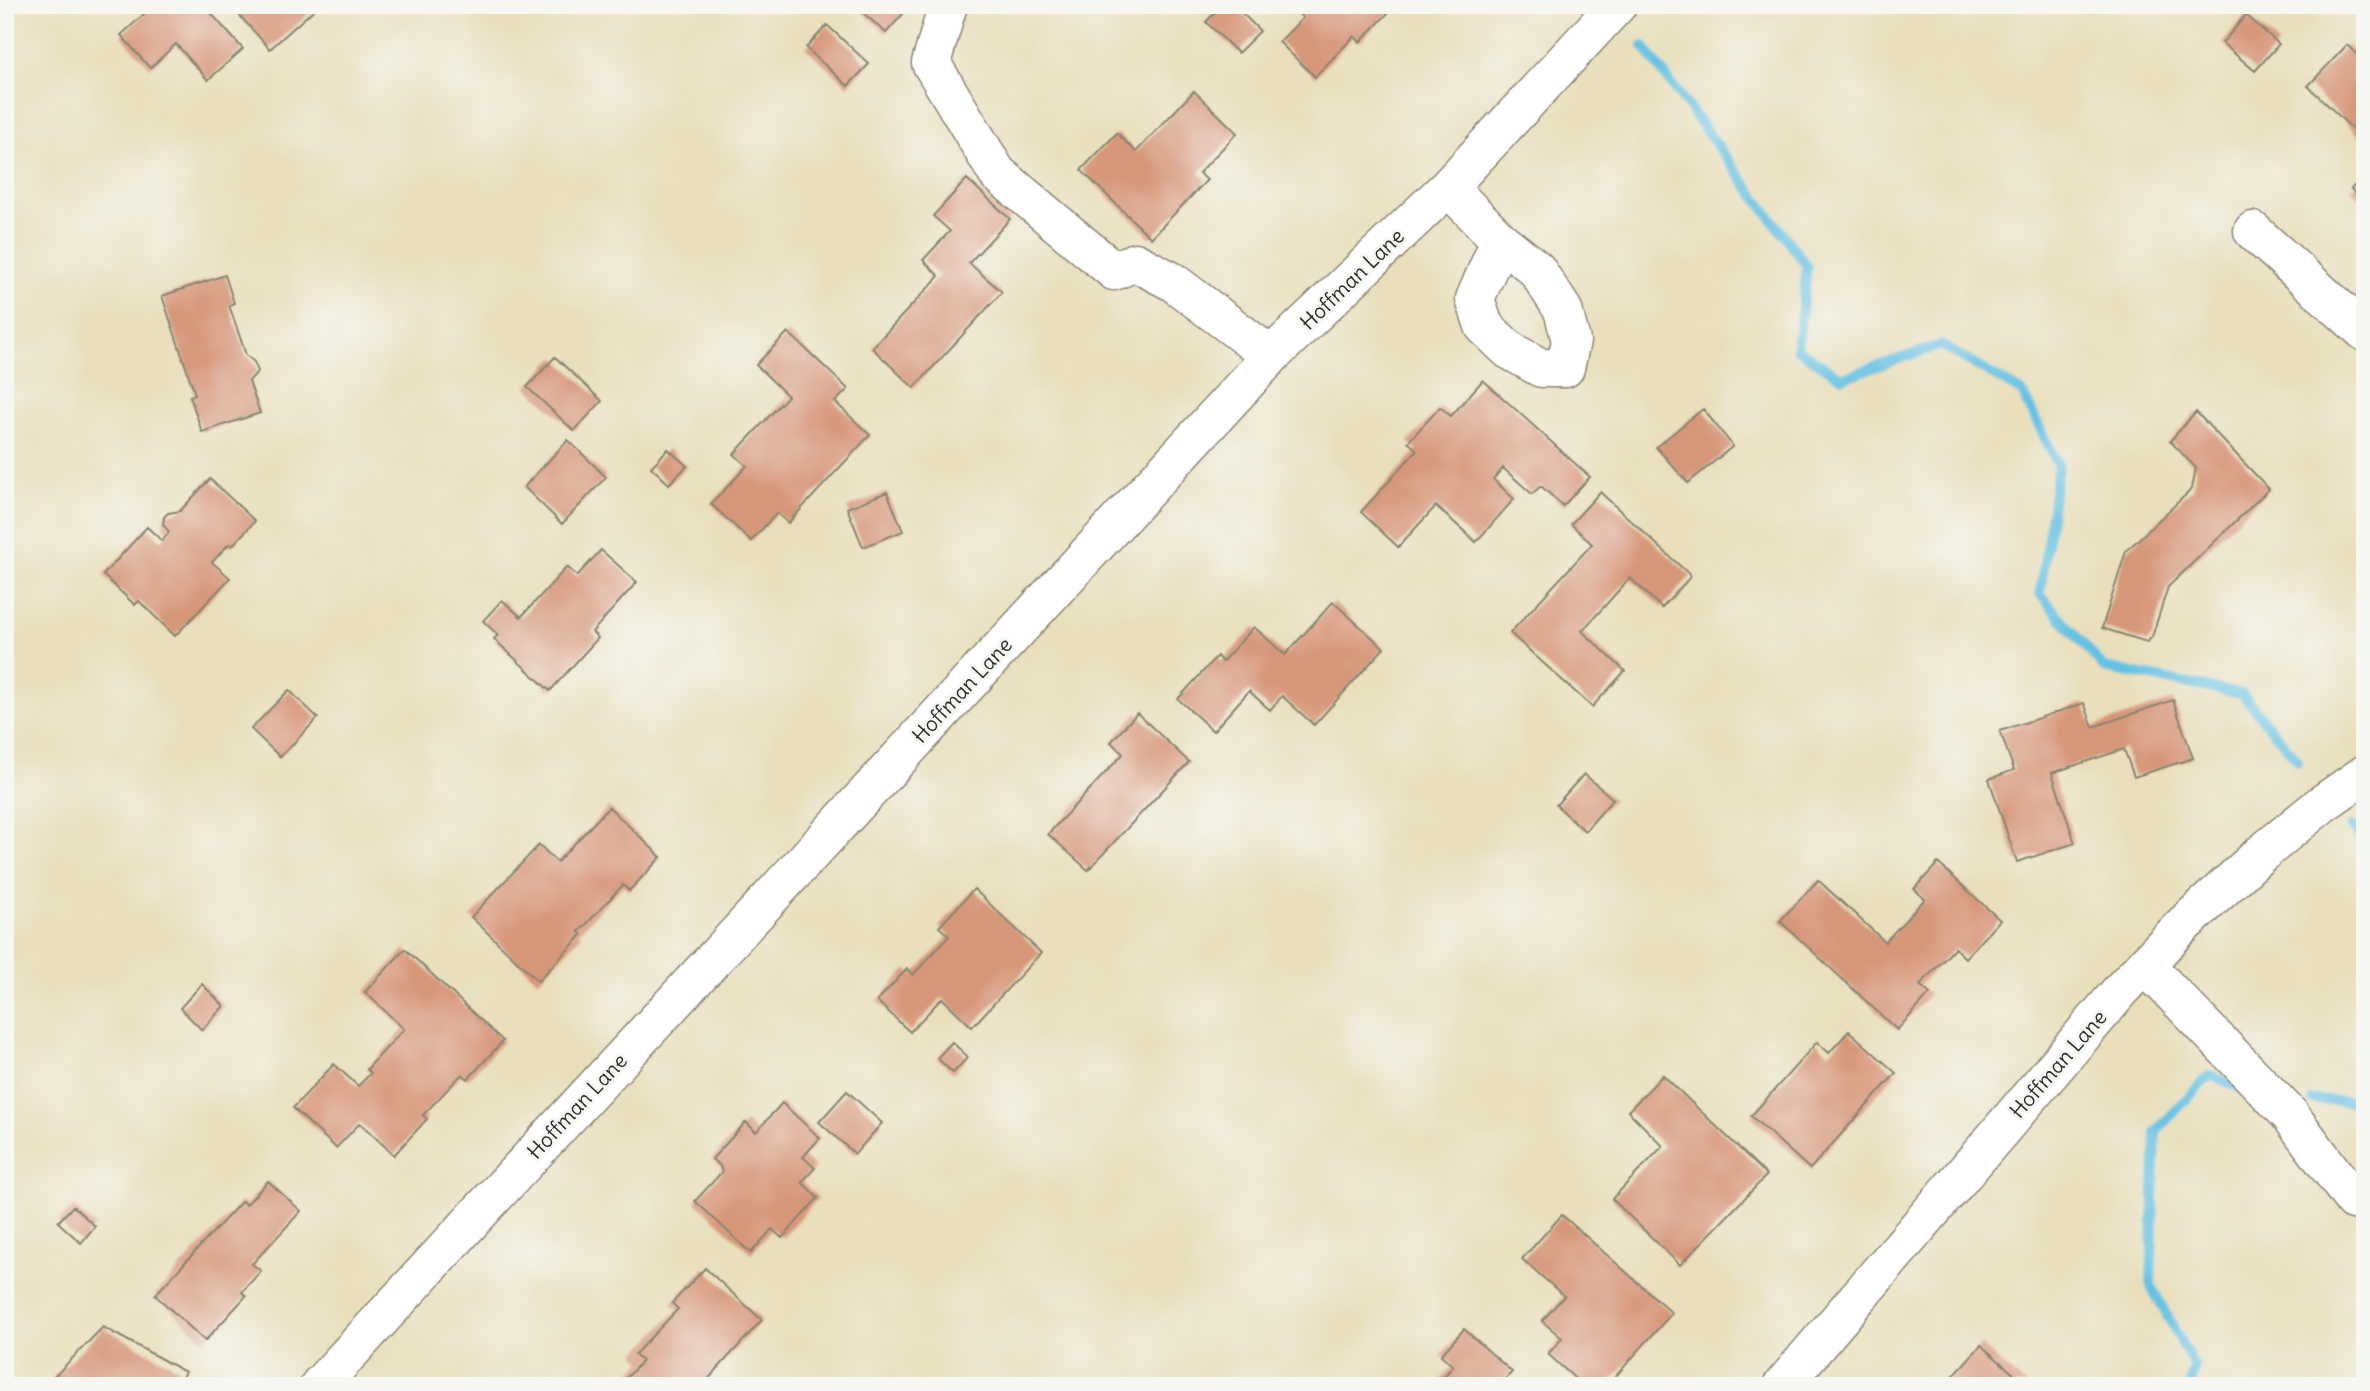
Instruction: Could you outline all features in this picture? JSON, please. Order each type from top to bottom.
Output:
[{"type":"street","points":[[948,5],[932,63],[997,173],[1114,271],[1135,262],[1173,282],[1272,356]]},
{"type":"street","name":"Hoffman Lane","points":[[319,1386],[1272,356],[1448,187],[1616,5]]},
{"type":"street","points":[[1448,187],[1500,240]]},
{"type":"street","points":[[2253,231],[2365,332]]},
{"type":"street","name":"Hoffman Lane","points":[[1782,1386],[2121,990],[2182,926],[2261,854],[2322,804],[2365,774]]},
{"type":"street","points":[[2145,965],[2290,1115],[2353,1200],[2365,1202]]},
{"type":"building","points":[[154,5],[218,5],[210,12],[243,49],[208,80],[176,44],[150,68],[121,35]]},
{"type":"building","points":[[230,5],[319,5],[270,49]]},
{"type":"building","points":[[854,5],[911,5],[886,33]]},
{"type":"building","points":[[1222,5],[1234,5],[1260,31],[1238,53],[1206,22]]},
{"type":"building","points":[[1290,5],[1396,5],[1360,42],[1354,36],[1315,77],[1279,42],[1303,18]]},
{"type":"building","points":[[2246,15],[2279,44],[2255,71],[2222,43]]},
{"type":"building","points":[[827,25],[869,64],[848,86],[806,48]]},
{"type":"building","points":[[2347,45],[2365,62],[2365,141],[2308,86]]},
{"type":"building","points":[[1194,91],[1237,133],[1199,173],[1207,180],[1151,238],[1081,170],[1117,133],[1136,152]]},
{"type":"building","points":[[2365,175],[2365,203],[2351,189]]},
{"type":"building","points":[[967,179],[1010,219],[969,263],[1002,292],[914,388],[872,348],[939,276],[923,260],[950,231],[933,216]]},
{"type":"building","points":[[225,275],[234,303],[229,305],[246,355],[254,362],[258,371],[249,381],[260,413],[202,432],[190,396],[195,394],[162,296]]},
{"type":"building","points":[[788,332],[848,389],[835,402],[870,435],[788,523],[777,513],[751,541],[711,504],[747,466],[734,454],[788,396],[756,365]]},
{"type":"building","points":[[555,357],[602,401],[574,431],[527,387]]},
{"type":"building","points":[[1483,380],[1590,477],[1563,506],[1541,486],[1532,494],[1503,468],[1493,479],[1514,499],[1476,542],[1436,506],[1398,547],[1361,512],[1417,450],[1408,442],[1440,407],[1451,416]]},
{"type":"building","points":[[1703,409],[1733,446],[1688,483],[1656,447]]},
{"type":"building","points":[[2196,412],[2269,489],[2168,587],[2152,637],[2147,642],[2102,628],[2126,551],[2192,489],[2196,468],[2170,441]]},
{"type":"building","points":[[568,440],[606,477],[562,524],[524,487]]},
{"type":"building","points":[[668,449],[687,466],[669,484],[651,467]]},
{"type":"building","points":[[210,479],[255,521],[232,546],[229,544],[212,562],[230,578],[175,636],[139,601],[135,605],[103,575],[147,527],[162,541],[169,532],[163,524],[164,517],[168,513],[180,511]]},
{"type":"building","points":[[887,492],[903,531],[863,547],[847,508]]},
{"type":"building","points":[[1600,492],[1691,576],[1662,608],[1630,578],[1582,631],[1625,671],[1592,707],[1510,633],[1592,544],[1571,524]]},
{"type":"building","points":[[601,550],[637,582],[592,632],[598,638],[550,691],[494,639],[498,635],[483,621],[502,600],[521,617],[567,567],[577,576]]},
{"type":"building","points":[[1333,602],[1384,648],[1314,725],[1282,696],[1270,710],[1249,691],[1213,731],[1178,699],[1217,656],[1222,662],[1254,627],[1285,655]]},
{"type":"building","points":[[289,690],[318,718],[280,757],[251,729]]},
{"type":"building","points":[[2173,700],[2193,758],[2134,777],[2124,749],[2052,773],[2075,843],[2017,862],[1989,779],[2014,770],[2000,731],[2084,703],[2093,727]]},
{"type":"building","points":[[1137,713],[1189,762],[1088,870],[1048,834],[1123,754],[1111,742]]},
{"type":"building","points":[[1584,774],[1613,799],[1585,831],[1556,805]]},
{"type":"building","points":[[609,807],[661,857],[629,891],[623,885],[579,932],[582,935],[538,981],[471,917],[539,845],[557,862]]},
{"type":"building","points":[[1938,863],[2000,920],[1965,958],[1955,948],[1920,985],[1930,994],[1897,1030],[1780,921],[1818,880],[1885,942],[1925,899],[1914,889]]},
{"type":"building","points":[[974,889],[1041,953],[972,1027],[942,998],[910,1032],[877,1001],[907,969],[913,975],[949,936],[939,927]]},
{"type":"building","points":[[405,949],[503,1041],[468,1079],[462,1074],[423,1115],[427,1119],[394,1155],[360,1123],[336,1148],[293,1108],[334,1064],[358,1086],[371,1073],[367,1069],[404,1029],[365,992]]},
{"type":"building","points":[[202,984],[224,1006],[202,1030],[180,1008]]},
{"type":"building","points":[[1849,1031],[1896,1073],[1810,1169],[1751,1116],[1817,1042],[1829,1053]]},
{"type":"building","points":[[952,1042],[968,1057],[953,1073],[937,1058]]},
{"type":"building","points":[[1663,1075],[1767,1175],[1680,1265],[1612,1199],[1663,1146],[1628,1111]]},
{"type":"building","points":[[847,1091],[882,1123],[855,1154],[819,1122]]},
{"type":"building","points":[[782,1103],[820,1138],[803,1157],[815,1168],[802,1182],[818,1198],[782,1238],[772,1229],[751,1253],[695,1201],[722,1172],[712,1159],[746,1122],[756,1132]]},
{"type":"building","points":[[268,1181],[301,1211],[252,1264],[261,1271],[242,1292],[246,1296],[205,1341],[155,1295],[242,1201],[246,1205]]},
{"type":"building","points":[[73,1206],[95,1226],[81,1243],[58,1222]]},
{"type":"building","points":[[1562,1215],[1672,1313],[1607,1386],[1583,1386],[1548,1354],[1562,1338],[1542,1321],[1564,1296],[1522,1259]]},
{"type":"building","points":[[705,1268],[762,1320],[702,1386],[693,1380],[688,1386],[619,1386],[642,1361],[635,1354],[678,1309],[672,1303]]},
{"type":"building","points":[[103,1327],[185,1372],[177,1386],[45,1386]]},
{"type":"building","points":[[1464,1329],[1512,1372],[1499,1386],[1446,1386],[1440,1381],[1453,1366],[1441,1355]]},
{"type":"building","points":[[1981,1345],[2027,1386],[1944,1386]]},
{"type":"waterway","points":[[1643,46],[1807,266],[1797,349],[1842,378],[1941,345],[2022,392],[2058,465],[2040,594],[2104,668],[2242,694],[2298,761]]},
{"type":"waterway","points":[[2352,826],[2365,843]]},
{"type":"waterway","points":[[2190,1386],[2194,1366],[2151,1286],[2156,1131],[2210,1075],[2247,1091]]},
{"type":"waterway","points":[[2313,1100],[2365,1102]]}]
